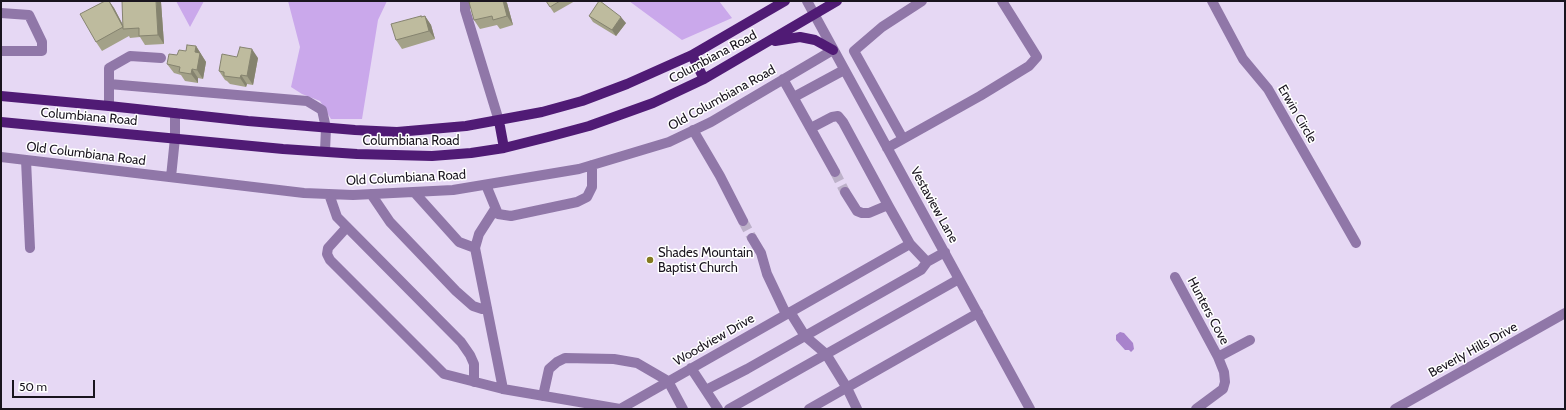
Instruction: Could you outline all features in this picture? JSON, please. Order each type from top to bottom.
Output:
[{"type":"main road","name":"Columbiana Road","points":[[1,96],[326,128],[397,132],[466,126],[499,121],[582,101],[627,84],[692,55],[785,1]]},
{"type":"main road","name":"Columbiana Road","points":[[1,122],[283,149],[357,154],[432,156],[471,153],[504,148],[568,132],[625,114],[653,103],[704,79],[837,1]]},
{"type":"main road","points":[[767,43],[800,36],[815,40],[833,50]]},
{"type":"main road","points":[[692,55],[704,79]]},
{"type":"main road","points":[[499,121],[504,148]]},
{"type":"street","points":[[465,1],[465,10],[499,121]]},
{"type":"street","name":"Vestaview Lane","points":[[807,1],[1030,409]]},
{"type":"street","points":[[838,60],[854,51],[882,27],[922,1]]},
{"type":"street","points":[[887,148],[998,85],[1029,66],[1037,57],[1002,1]]},
{"type":"street","name":"Erwin Circle","points":[[1212,1],[1242,59],[1268,89],[1356,243]]},
{"type":"street","points":[[1,12],[29,15],[42,42],[42,51],[1,51]]},
{"type":"street","name":"Old Columbiana Road","points":[[1,157],[304,194],[371,194],[453,190],[580,169],[669,142],[711,122],[833,50]]},
{"type":"street","points":[[854,51],[903,139]]},
{"type":"street","points":[[109,106],[109,68],[130,56],[161,58]]},
{"type":"street","points":[[794,97],[844,70]]},
{"type":"street","points":[[783,80],[794,97],[835,172]]},
{"type":"street","points":[[109,84],[307,101],[322,110],[326,128],[325,151]]},
{"type":"street","points":[[862,103],[878,94]]},
{"type":"street","points":[[171,177],[175,138],[175,113]]},
{"type":"street","points":[[811,128],[832,117],[838,116],[843,122],[888,205],[924,266]]},
{"type":"street","points":[[693,130],[720,176],[743,221]]},
{"type":"street","points":[[26,160],[30,248]]},
{"type":"street","points":[[486,185],[498,214],[511,216],[577,202],[587,197],[592,187],[592,165]]},
{"type":"street","points":[[414,192],[459,242],[475,248]]},
{"type":"street","points":[[845,192],[857,211],[862,214],[869,213],[888,205]]},
{"type":"street","points":[[329,194],[337,217],[461,342],[474,364],[474,382]]},
{"type":"street","points":[[371,194],[390,222],[456,291],[472,306],[482,309],[487,308]]},
{"type":"street","points":[[495,209],[479,234],[475,248],[503,389]]},
{"type":"street","name":"Woodview Drive","points":[[347,227],[328,248],[327,254],[330,260],[444,374],[503,389],[620,409],[910,244]]},
{"type":"street","points":[[752,238],[760,254],[767,274],[788,313],[805,336],[826,354],[847,388],[857,409]]},
{"type":"street","points":[[706,390],[805,336],[924,266],[945,252]]},
{"type":"street","name":"Hunters Cove","points":[[1176,277],[1218,357],[1224,372],[1225,382],[1223,389],[1196,409]]},
{"type":"street","points":[[729,409],[959,279]]},
{"type":"street","points":[[809,409],[978,313]]},
{"type":"street","name":"Beverly Hills Drive","points":[[1395,409],[1565,313]]},
{"type":"street","points":[[1218,357],[1250,340]]},
{"type":"street","points":[[543,396],[549,369],[557,362],[565,358],[614,360],[637,363],[668,381],[683,409]]},
{"type":"street","points":[[691,368],[718,409]]},
{"type":"shaded area","points":[[176,1],[204,1],[190,27]]},
{"type":"shaded area","points":[[288,1],[387,1],[378,20],[362,119],[331,119],[320,101],[302,94],[291,87],[300,47]]},
{"type":"shaded area","points":[[629,1],[719,1],[732,18],[682,40]]},
{"type":"shaded area","points":[[1120,332],[1124,333],[1133,343],[1134,349],[1131,352],[1129,350],[1125,350],[1116,340],[1116,335]]},
{"type":"building","points":[[105,1],[109,1],[123,27],[96,42],[80,14]]},
{"type":"building","points":[[122,1],[156,1],[158,35],[139,36],[139,28],[123,29]]},
{"type":"building","points":[[503,1],[507,16],[493,20],[492,16],[474,20],[469,2]]},
{"type":"building","points":[[546,1],[560,1],[550,7]]},
{"type":"building","points":[[599,1],[621,17],[612,30],[589,16]]},
{"type":"building","points":[[425,16],[429,31],[396,40],[391,24]]},
{"type":"building","points":[[187,45],[196,46],[195,52],[200,53],[197,70],[192,69],[191,74],[179,72],[180,67],[167,64],[169,54],[177,55],[179,50],[186,51]]},
{"type":"building","points":[[240,47],[252,49],[247,76],[241,75],[240,78],[224,76],[224,72],[219,71],[222,54],[237,57]]},
{"type":"tunnel","points":[[835,172],[845,192]]},
{"type":"tunnel","points":[[743,221],[752,238]]},
{"type":"place","name":"Shades Mountain Baptist Church","points":[[650,260]]}]
